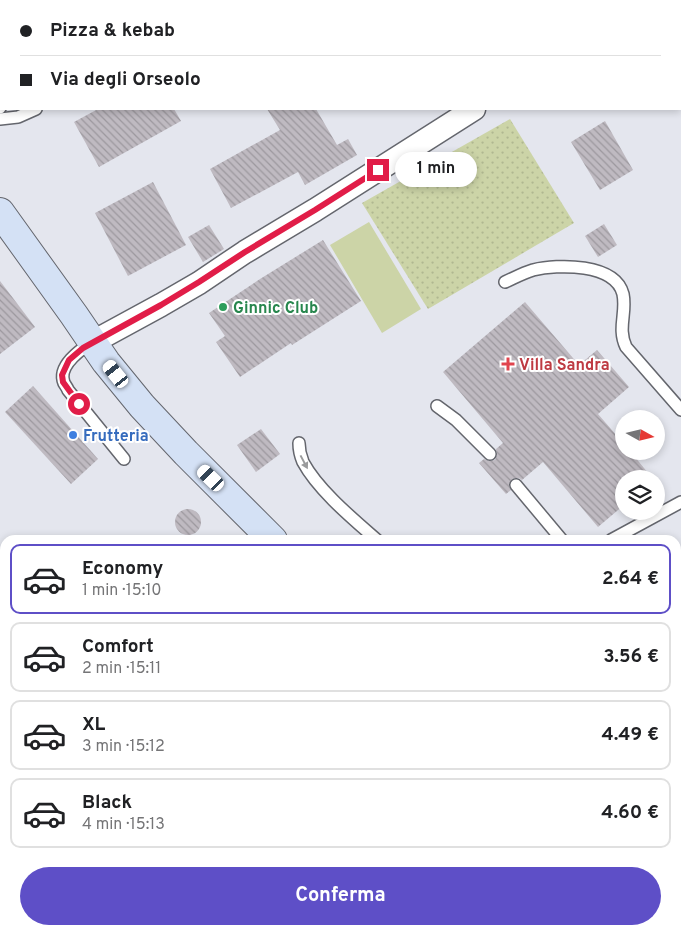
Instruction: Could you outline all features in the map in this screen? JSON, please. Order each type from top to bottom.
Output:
[{"type":"main road","points":[[0,212],[106,362],[142,406],[268,535]]},
{"type":"street","points":[[92,342],[199,282],[472,110]]},
{"type":"lane","points":[[0,119],[18,117],[34,110]]},
{"type":"lane","points":[[505,282],[531,271],[562,266],[589,269],[606,274],[620,287],[623,296],[624,308],[621,331],[626,347],[681,410]]},
{"type":"lane","points":[[92,342],[78,351],[69,360],[62,375],[63,382],[124,459]]},
{"type":"lane","points":[[437,406],[456,420],[490,454]]},
{"type":"lane","points":[[299,443],[299,452],[303,462],[314,478],[333,500],[372,535]]},
{"type":"lane","points":[[516,485],[558,535]]},
{"type":"lane","points":[[619,535],[681,502]]},
{"type":"green space","points":[[510,119],[574,223],[428,309],[362,203]]},
{"type":"green space","points":[[369,222],[421,309],[382,333],[330,245]]},
{"type":"building","points":[[96,110],[175,110],[181,121],[99,167],[74,122]]},
{"type":"building","points":[[268,110],[317,110],[337,145],[348,139],[357,155],[305,185],[298,172],[231,208],[210,169],[280,130]]},
{"type":"building","points":[[605,121],[633,170],[600,190],[571,142]]},
{"type":"building","points":[[153,182],[186,245],[128,276],[95,213]]},
{"type":"building","points":[[604,224],[617,245],[598,257],[585,236]]},
{"type":"building","points":[[209,225],[224,249],[203,262],[188,237]]},
{"type":"building","points":[[323,240],[361,301],[292,345],[291,343],[240,377],[216,342],[225,336],[209,313]]},
{"type":"building","points":[[0,281],[35,327],[0,354]]},
{"type":"building","points":[[525,302],[579,365],[597,350],[629,387],[598,414],[615,434],[615,460],[637,460],[646,470],[615,470],[615,513],[598,527],[543,462],[522,480],[515,478],[511,480],[509,486],[511,490],[506,494],[479,463],[484,459],[489,461],[495,460],[497,455],[496,449],[503,443],[443,372]]},
{"type":"building","points":[[33,386],[98,459],[71,484],[5,412]]},
{"type":"building","points":[[261,429],[280,454],[256,472],[237,445]]},
{"type":"building","points":[[188,509],[197,513],[201,522],[197,531],[188,535],[179,531],[175,522],[179,513]]},
{"type":"place","name":"Ginnic Club","points":[[223,307]]},
{"type":"place","name":"Villa Sandra","points":[[508,364]]},
{"type":"place","name":"Frutteria","points":[[73,435]]},
{"type":"route","points":[[79,404],[63,382],[62,375],[69,360],[74,355],[92,342],[199,282],[378,170]]}]
